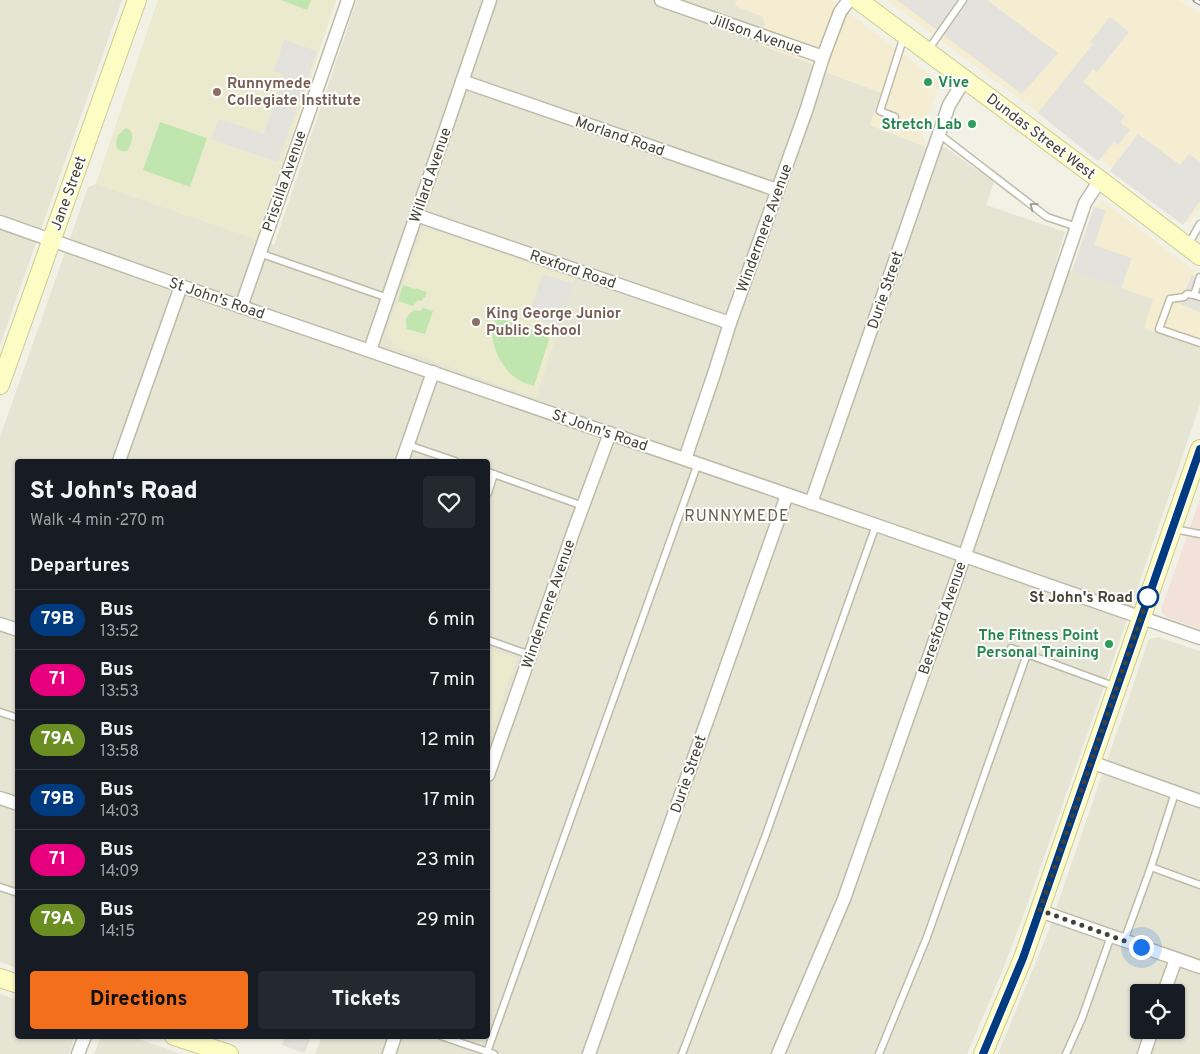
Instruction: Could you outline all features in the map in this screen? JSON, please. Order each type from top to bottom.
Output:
[{"type":"main road","name":"Jane Street","points":[[0,386],[137,0]]},
{"type":"main road","name":"Dundas Street West","points":[[864,2],[905,35],[1194,252]]},
{"type":"main road","points":[[983,1054],[1023,958],[1200,449]]},
{"type":"main road","points":[[0,978],[15,983]]},
{"type":"main road","points":[[196,1040],[229,1054]]},
{"type":"street","name":"Priscilla Avenue","points":[[242,307],[348,0]]},
{"type":"street","name":"Willard Avenue","points":[[370,350],[490,0]]},
{"type":"street","name":"Jillson Avenue","points":[[661,0],[823,57]]},
{"type":"street","name":"Windermere Avenue","points":[[685,459],[730,323],[806,111],[823,57],[840,12],[849,0]]},
{"type":"street","name":"Durie Street","points":[[811,503],[949,105],[965,79]]},
{"type":"street","name":"Morland Road","points":[[462,81],[778,190]]},
{"type":"street","name":"Beresford Avenue","points":[[778,1054],[844,899],[1085,203],[1100,180]]},
{"type":"street","name":"Rexford Road","points":[[416,215],[730,323]]},
{"type":"street","name":"St John's Road","points":[[0,222],[1200,638]]},
{"type":"street","points":[[120,459],[181,286]]},
{"type":"street","points":[[403,459],[433,372]]},
{"type":"street","name":"Windermere Avenue","points":[[490,769],[610,433]]},
{"type":"street","name":"Durie Street","points":[[589,1054],[787,495]]},
{"type":"street","points":[[0,624],[15,629]]},
{"type":"street","points":[[1091,762],[1200,802]]},
{"type":"street","points":[[0,798],[15,803]]},
{"type":"street","points":[[1040,910],[1200,967]]},
{"type":"street","points":[[1167,984],[1176,959]]},
{"type":"street","points":[[78,1054],[84,1039]]},
{"type":"street","points":[[389,1054],[394,1039]]},
{"type":"street","points":[[1144,1054],[1149,1039]]},
{"type":"lane","points":[[927,51],[963,0]]},
{"type":"lane","points":[[895,118],[880,111],[905,35]]},
{"type":"lane","points":[[939,134],[1048,217],[1077,227]]},
{"type":"lane","points":[[1194,252],[1200,224]]},
{"type":"lane","points":[[259,254],[388,298]]},
{"type":"lane","points":[[1200,276],[1197,296],[1187,294],[1184,297],[1170,299],[1159,329],[1200,344]]},
{"type":"lane","points":[[408,445],[449,459]]},
{"type":"lane","points":[[450,1039],[491,1053],[698,463]]},
{"type":"lane","points":[[491,473],[583,506]]},
{"type":"lane","points":[[682,1054],[765,837],[876,525]]},
{"type":"lane","points":[[1172,529],[1200,534]]},
{"type":"lane","points":[[490,641],[530,655]]},
{"type":"lane","points":[[1011,648],[1117,688]]},
{"type":"lane","points":[[879,1054],[927,938],[1027,654]]},
{"type":"lane","points":[[0,712],[15,717]]},
{"type":"lane","points":[[1124,941],[1175,793]]},
{"type":"lane","points":[[1151,867],[1200,885]]},
{"type":"lane","points":[[0,887],[15,892]]},
{"type":"lane","points":[[1066,1054],[1082,1018],[1112,936]]},
{"type":"shaded area","points":[[0,0],[122,0],[0,345]]},
{"type":"shaded area","name":"Runnymede Collegiate Institute","points":[[158,0],[336,0],[258,240],[96,184]]},
{"type":"shaded area","points":[[357,0],[737,0],[735,6],[762,16],[765,24],[807,62],[828,73],[882,93],[870,125],[926,147],[945,147],[994,182],[986,205],[1065,232],[1055,265],[1154,299],[1144,328],[1200,348],[1200,404],[1106,681],[1024,914],[967,1054],[315,1054],[321,1039],[490,1039],[490,459],[15,459],[15,967],[0,962],[0,437],[88,187],[96,184],[274,245]]},
{"type":"shaded area","points":[[737,0],[832,0],[940,82],[922,132],[926,147],[870,125],[881,93],[828,73],[807,62],[759,45],[765,24],[762,16],[735,6]]},
{"type":"shaded area","points":[[887,0],[1179,0],[1200,13],[1200,208],[1188,224]]},
{"type":"shaded area","points":[[897,0],[987,0],[1058,53],[1022,94]]},
{"type":"shaded area","points":[[1110,17],[1129,32],[1097,72],[1093,69],[1083,82],[1125,116],[1120,122],[1130,130],[1118,145],[1114,142],[1098,161],[1038,113],[1093,44],[1090,42]]},
{"type":"shaded area","points":[[284,40],[317,51],[278,162],[211,139],[219,119],[264,134],[284,75],[274,71]]},
{"type":"shaded area","points":[[1138,134],[1180,165],[1189,154],[1200,162],[1200,201],[1183,225],[1110,171]]},
{"type":"shaded area","points":[[1103,201],[1200,276],[1200,348],[1144,328],[1153,299],[1072,271],[1094,207]]},
{"type":"shaded area","points":[[1094,207],[1106,210],[1094,245],[1132,258],[1121,288],[1072,271]]},
{"type":"shaded area","name":"King George Junior Public School","points":[[428,229],[575,279],[536,398],[391,346],[392,343],[386,334],[421,232]]},
{"type":"shaded area","points":[[543,274],[574,284],[559,327],[533,318],[535,313],[530,311]]},
{"type":"shaded area","points":[[1192,275],[1200,281],[1200,312],[1180,304]]},
{"type":"shaded area","points":[[1200,499],[1200,629],[1166,617],[1161,609]]},
{"type":"shaded area","points":[[1158,637],[1200,651],[1200,1054],[998,1054],[1047,935],[1149,639]]},
{"type":"shaded area","points":[[490,650],[517,658],[490,732]]},
{"type":"shaded area","points":[[0,994],[15,999],[15,1039],[74,1039],[69,1054],[0,1054]]},
{"type":"shaded area","points":[[100,1039],[138,1039],[181,1054],[94,1054]]},
{"type":"shaded area","points":[[284,1039],[311,1039],[304,1053],[282,1045]]},
{"type":"green space","points":[[281,0],[311,0],[307,10]]},
{"type":"green space","points":[[160,122],[207,138],[190,187],[143,170]]},
{"type":"green space","points":[[126,128],[131,132],[132,138],[127,151],[122,151],[117,149],[116,140]]},
{"type":"green space","points":[[403,285],[427,292],[425,297],[421,301],[418,300],[413,306],[398,301]]},
{"type":"green space","points":[[423,308],[433,311],[425,334],[407,329],[406,320],[408,316],[414,310],[420,311]]},
{"type":"green space","points":[[496,317],[546,335],[549,340],[534,386],[522,382],[513,376],[499,358],[493,336],[493,326]]},
{"type":"railway","points":[[1195,0],[1200,3]]},
{"type":"bus line","name":"79B","points":[[983,1054],[1023,958],[1200,449]]},
{"type":"place","name":"Vive","points":[[928,82]]},
{"type":"place","name":"Runnymede Collegiate Institute","points":[[217,92]]},
{"type":"place","name":"Stretch Lab","points":[[972,124]]},
{"type":"place","name":"King George Junior Public School","points":[[476,322]]},
{"type":"place","name":"St John's Road","points":[[1148,597]]},
{"type":"place","name":"The Fitness Point Personal Training","points":[[1109,644]]},
{"type":"district","name":"RUNNYMEDE","points":[[737,515]]},
{"type":"route","points":[[1141,947],[1040,910],[1148,597]]}]
